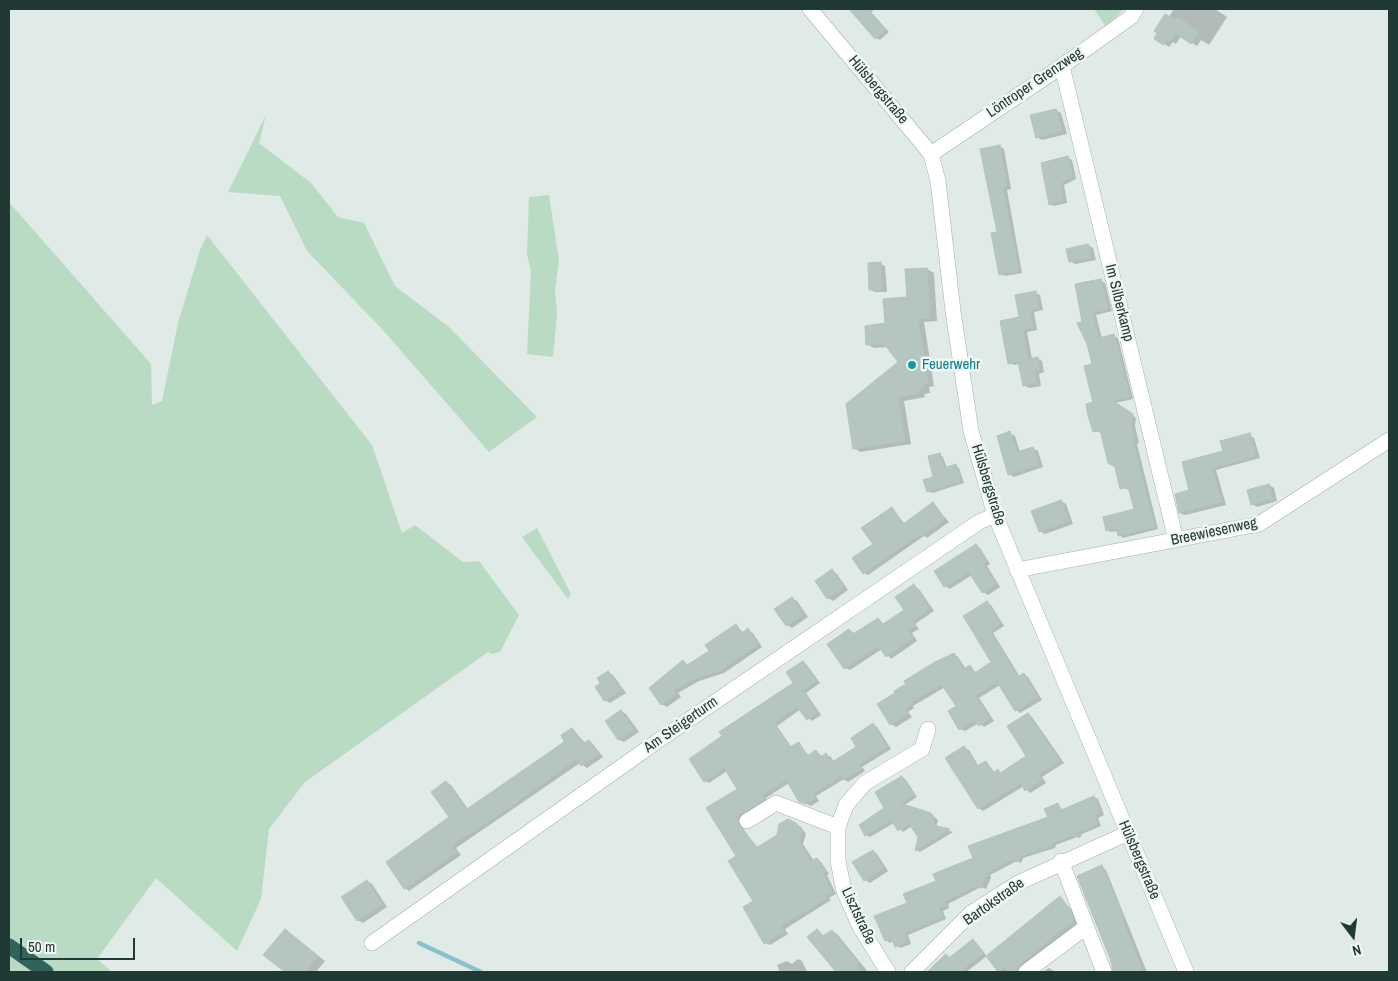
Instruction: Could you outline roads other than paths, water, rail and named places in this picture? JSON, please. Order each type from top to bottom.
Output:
[{"type":"highway","points":[[9,946],[46,972]]},
{"type":"street","name":"Hülsbergstraße","points":[[810,9],[931,154],[938,181],[955,328],[971,431],[995,515],[1186,972]]},
{"type":"street","name":"Löntroper Grenzweg","points":[[931,154],[1062,66],[1131,17],[1136,9]]},
{"type":"street","name":"Im Silberkamp","points":[[1062,66],[1176,540]]},
{"type":"street","name":"Breewiesenweg","points":[[1017,570],[1259,524],[1389,440]]},
{"type":"street","name":"Am Steigerturm","points":[[372,943],[662,738],[978,522],[995,515]]},
{"type":"street","name":"Lisztstraße","points":[[888,972],[860,927],[844,891],[838,861],[838,827],[846,805],[864,783],[922,749],[928,729]]},
{"type":"street","points":[[747,821],[776,803],[838,827]]},
{"type":"street","name":"Bartokstraße","points":[[912,972],[971,913],[1018,883],[1061,861],[1128,833]]},
{"type":"street","points":[[1061,861],[1104,972]]},
{"type":"street","points":[[1026,972],[1086,927]]},
{"type":"waterway","points":[[419,943],[481,972]]},
{"type":"place","name":"Feuerwehr","points":[[912,365]]}]
